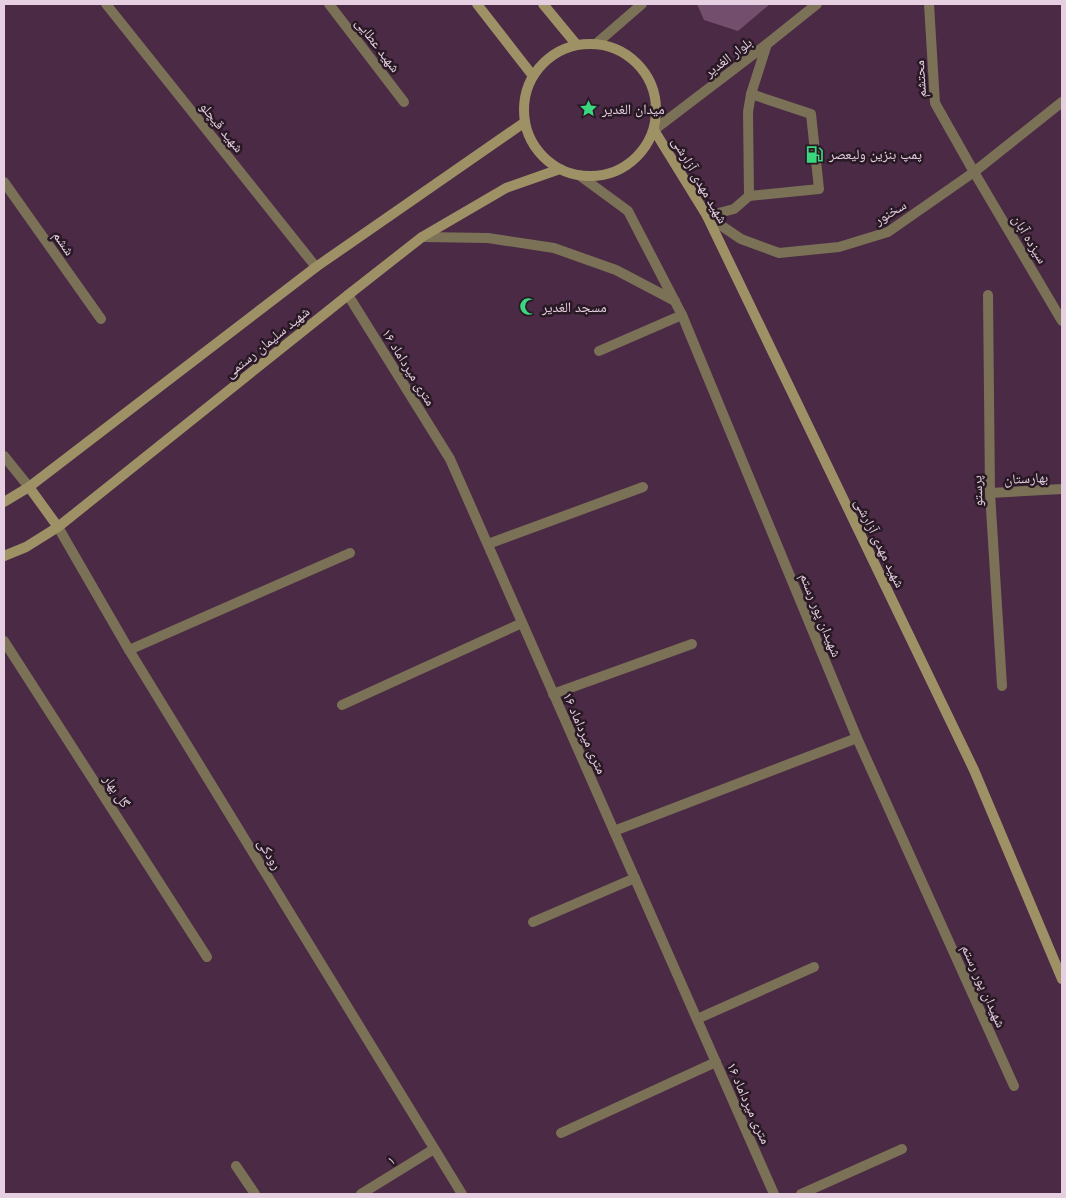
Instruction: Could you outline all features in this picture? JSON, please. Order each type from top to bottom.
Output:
[{"type":"main road","points":[[477,4],[533,76]]},
{"type":"main road","points":[[544,4],[576,44]]},
{"type":"main road","points":[[597,43],[616,48],[633,58],[646,73],[654,91],[657,110],[654,130],[636,159],[624,168],[609,174],[578,176],[560,170],[544,158],[532,142],[525,122],[524,102],[533,76],[544,62],[559,51],[576,44],[597,43]]},
{"type":"main road","name":"شهید سلیمان رستمی","points":[[4,502],[28,487],[316,267],[525,122]]},
{"type":"main road","name":"شهید مهدی آزارشی","points":[[654,130],[706,216],[974,770],[1062,978]]},
{"type":"main road","name":"شهید سلیمان رستمی","points":[[4,556],[26,547],[58,527],[422,237],[506,188],[560,170]]},
{"type":"main road","points":[[28,487],[58,527]]},
{"type":"street","name":"شهید قیچلو","points":[[106,4],[316,267]]},
{"type":"street","name":"شهید عطایی","points":[[329,4],[404,102]]},
{"type":"street","points":[[597,43],[642,4]]},
{"type":"street","name":"بلوار الغدیر","points":[[654,130],[817,4]]},
{"type":"street","name":"محتشم","points":[[930,4],[935,102],[974,172]]},
{"type":"street","points":[[749,196],[748,112],[751,94],[767,44]]},
{"type":"street","points":[[706,216],[734,209],[749,196],[819,189],[811,114],[751,94]]},
{"type":"street","name":"سخنور","points":[[706,216],[741,240],[779,253],[839,248],[888,232],[974,172],[1062,102]]},
{"type":"street","name":"سیزده آبان","points":[[974,172],[1062,321]]},
{"type":"street","name":"شهیدان پور رستم","points":[[578,176],[628,211],[682,315],[857,738],[1014,1086]]},
{"type":"street","name":"ششم","points":[[4,182],[101,319]]},
{"type":"street","points":[[422,237],[488,238],[554,248],[616,270],[675,301]]},
{"type":"street","name":"پرستو","points":[[988,294],[990,493],[1002,686]]},
{"type":"street","name":"۱۶ متری میرداماد","points":[[348,295],[450,459],[774,1194]]},
{"type":"street","points":[[599,351],[682,315]]},
{"type":"street","points":[[4,456],[28,487]]},
{"type":"street","points":[[488,544],[643,487]]},
{"type":"street","name":"بهارستان","points":[[990,493],[1062,490]]},
{"type":"street","name":"رودکی","points":[[58,527],[129,650],[462,1194]]},
{"type":"street","points":[[129,650],[350,553]]},
{"type":"street","points":[[342,705],[522,623]]},
{"type":"street","name":"گل بهار","points":[[4,640],[207,957]]},
{"type":"street","points":[[553,694],[692,644]]},
{"type":"street","points":[[614,831],[857,738]]},
{"type":"street","points":[[533,922],[635,878]]},
{"type":"street","points":[[697,1019],[814,967]]},
{"type":"street","points":[[561,1133],[716,1062]]},
{"type":"street","points":[[801,1194],[902,1149]]},
{"type":"street","name":"۱","points":[[362,1194],[434,1150]]},
{"type":"street","points":[[236,1166],[255,1194]]},
{"type":"shaded area","points":[[697,4],[770,4],[738,31],[704,20]]},
{"type":"place","name":"میدان الغدیر","points":[[588,109]]},
{"type":"place","name":"پمپ بنزین ولیعصر","points":[[815,154]]},
{"type":"place","name":"مسجد الغدیر","points":[[528,307]]}]
